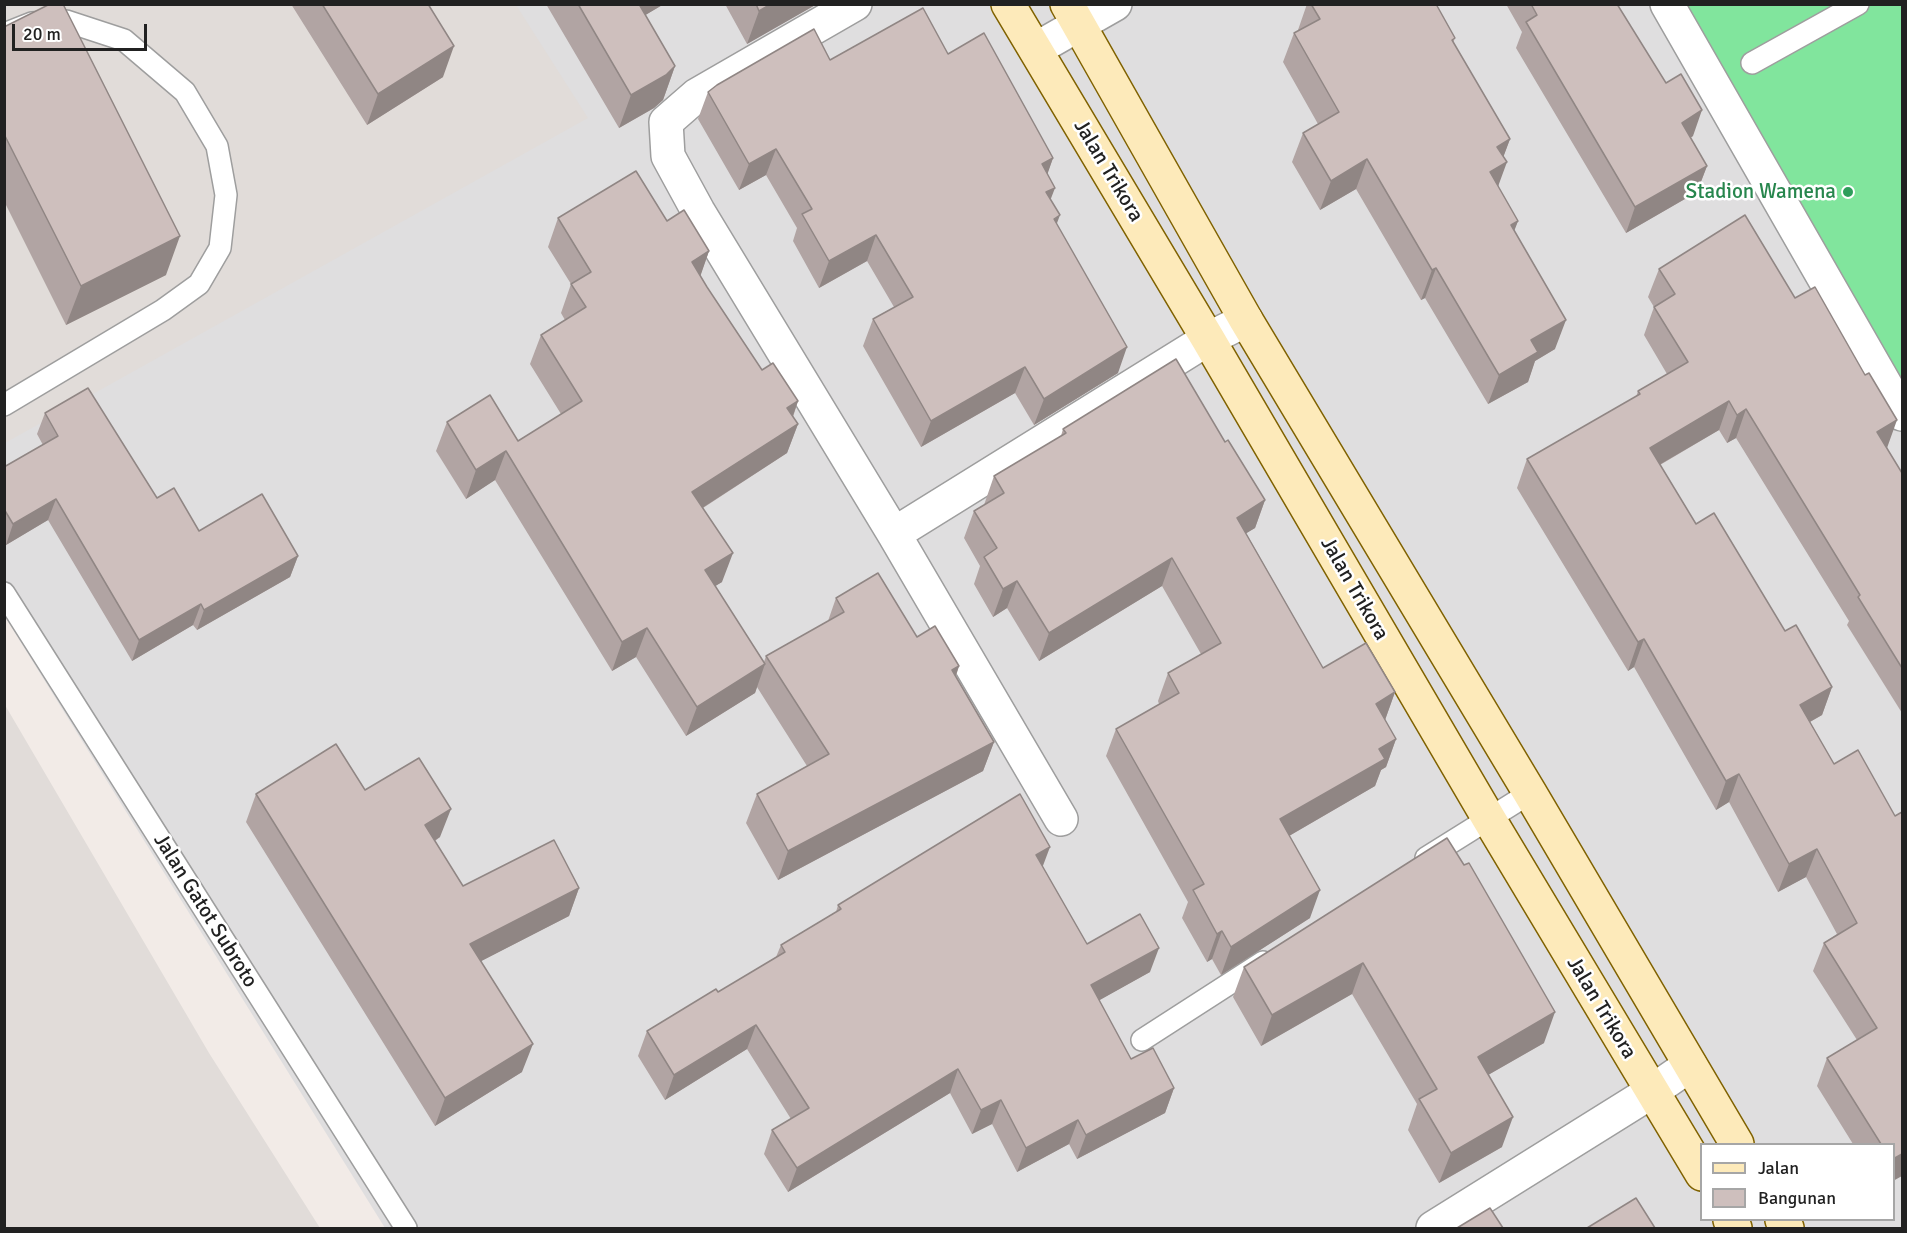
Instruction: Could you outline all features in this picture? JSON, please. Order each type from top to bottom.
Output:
[{"type":"main road","name":"Jalan Trikora","points":[[1008,4],[1700,1172]]},
{"type":"main road","points":[[1073,14],[1246,320],[1530,793],[1736,1143]]},
{"type":"street","points":[[855,4],[697,95],[666,122],[668,156],[1061,819]]},
{"type":"street","points":[[1036,49],[1073,14],[1115,4]]},
{"type":"street","points":[[1667,4],[1902,414]]},
{"type":"street","points":[[894,534],[1208,339],[1246,320]]},
{"type":"street","points":[[1433,1228],[1651,1092],[1690,1065]]},
{"type":"lane","points":[[1752,63],[1858,4]]},
{"type":"lane","points":[[4,34],[32,23],[66,21],[124,40],[185,92],[217,147],[226,195],[220,249],[199,284],[163,310],[4,405]]},
{"type":"lane","name":"Jalan Gatot Subroto","points":[[4,593],[406,1228]]},
{"type":"lane","points":[[1409,869],[1530,793]]},
{"type":"lane","points":[[1142,1040],[1280,951]]},
{"type":"shaded area","points":[[5,5],[1902,5],[1902,1228],[385,1228],[5,617]]},
{"type":"shaded area","points":[[5,5],[516,5],[588,118],[5,443]]},
{"type":"shaded area","points":[[5,705],[209,1053],[320,1228],[5,1228]]},
{"type":"green space","name":"Stadion Wamena","points":[[1685,5],[1902,5],[1902,379]]},
{"type":"building","points":[[50,4],[63,4],[180,236],[81,286],[4,134],[4,27]]},
{"type":"building","points":[[322,4],[428,4],[454,46],[378,94]]},
{"type":"building","points":[[578,4],[639,4],[675,66],[666,75],[631,95]]},
{"type":"building","points":[[756,4],[771,4],[759,11]]},
{"type":"building","points":[[1311,4],[1436,4],[1455,38],[1452,40],[1510,139],[1497,147],[1507,162],[1490,172],[1518,221],[1511,225],[1566,320],[1531,340],[1538,352],[1499,375],[1436,268],[1432,270],[1367,159],[1331,181],[1303,133],[1339,112],[1294,33],[1320,19]]},
{"type":"building","points":[[1531,4],[1617,4],[1666,83],[1681,74],[1702,110],[1682,123],[1707,166],[1635,207],[1526,22],[1537,15]]},
{"type":"building","points":[[923,8],[948,54],[984,33],[1053,158],[1042,164],[1055,188],[1046,192],[1060,215],[1054,219],[1127,347],[1044,399],[1025,367],[931,421],[873,319],[913,297],[876,235],[829,261],[802,214],[812,209],[776,149],[749,164],[708,92],[814,29],[830,60]]},
{"type":"building","points":[[636,171],[667,221],[684,210],[709,251],[692,262],[762,370],[773,363],[798,401],[787,408],[798,424],[692,492],[733,553],[705,570],[765,664],[697,707],[647,628],[622,642],[506,451],[476,470],[447,422],[490,395],[518,441],[582,401],[541,335],[586,307],[571,284],[591,272],[558,218]]},
{"type":"building","points":[[1745,215],[1795,298],[1815,287],[1865,375],[1869,373],[1897,420],[1877,432],[1902,473],[1902,668],[1746,409],[1737,415],[1729,401],[1650,448],[1696,524],[1714,513],[1785,631],[1796,625],[1832,687],[1800,705],[1834,764],[1858,750],[1895,816],[1902,812],[1902,1154],[1895,1158],[1895,1143],[1880,1143],[1827,1058],[1877,1028],[1824,943],[1857,923],[1817,849],[1789,864],[1739,774],[1726,781],[1644,639],[1638,642],[1527,459],[1640,394],[1638,391],[1688,362],[1654,307],[1675,294],[1659,269]]},
{"type":"building","points":[[1176,359],[1225,442],[1228,440],[1265,500],[1237,518],[1323,668],[1366,643],[1395,692],[1376,704],[1396,739],[1379,749],[1385,759],[1280,819],[1320,890],[1231,947],[1222,931],[1217,934],[1193,890],[1204,884],[1116,729],[1179,693],[1168,673],[1221,643],[1172,558],[1049,633],[1017,581],[1003,589],[984,557],[997,548],[974,511],[1004,493],[994,476],[1066,433],[1063,429]]},
{"type":"building","points":[[88,388],[157,498],[174,488],[199,531],[262,494],[298,556],[204,610],[201,604],[139,640],[56,499],[13,524],[4,509],[4,467],[58,436],[45,413]]},
{"type":"building","points":[[878,573],[917,637],[935,626],[959,666],[952,670],[994,742],[788,851],[757,794],[829,754],[766,656],[844,612],[836,598]]},
{"type":"building","points":[[336,744],[365,790],[419,758],[451,809],[425,825],[463,886],[554,840],[579,888],[470,944],[533,1044],[445,1098],[256,794]]},
{"type":"building","points":[[1020,794],[1050,847],[1036,855],[1087,944],[1140,914],[1159,948],[1091,985],[1131,1059],[1153,1048],[1174,1088],[1086,1135],[1078,1120],[1026,1148],[1001,1100],[981,1110],[958,1069],[797,1168],[772,1130],[809,1108],[756,1025],[674,1075],[647,1031],[716,989],[718,992],[785,952],[781,945],[841,909],[838,905]]},
{"type":"building","points":[[1447,838],[1464,865],[1469,863],[1555,1012],[1478,1057],[1513,1117],[1451,1153],[1419,1099],[1437,1089],[1363,963],[1272,1015],[1244,967]]},
{"type":"building","points":[[1636,1198],[1655,1228],[1587,1228]]},
{"type":"building","points":[[1490,1208],[1503,1228],[1457,1228]]},
{"type":"place","name":"Stadion Wamena","points":[[1848,192]]}]
